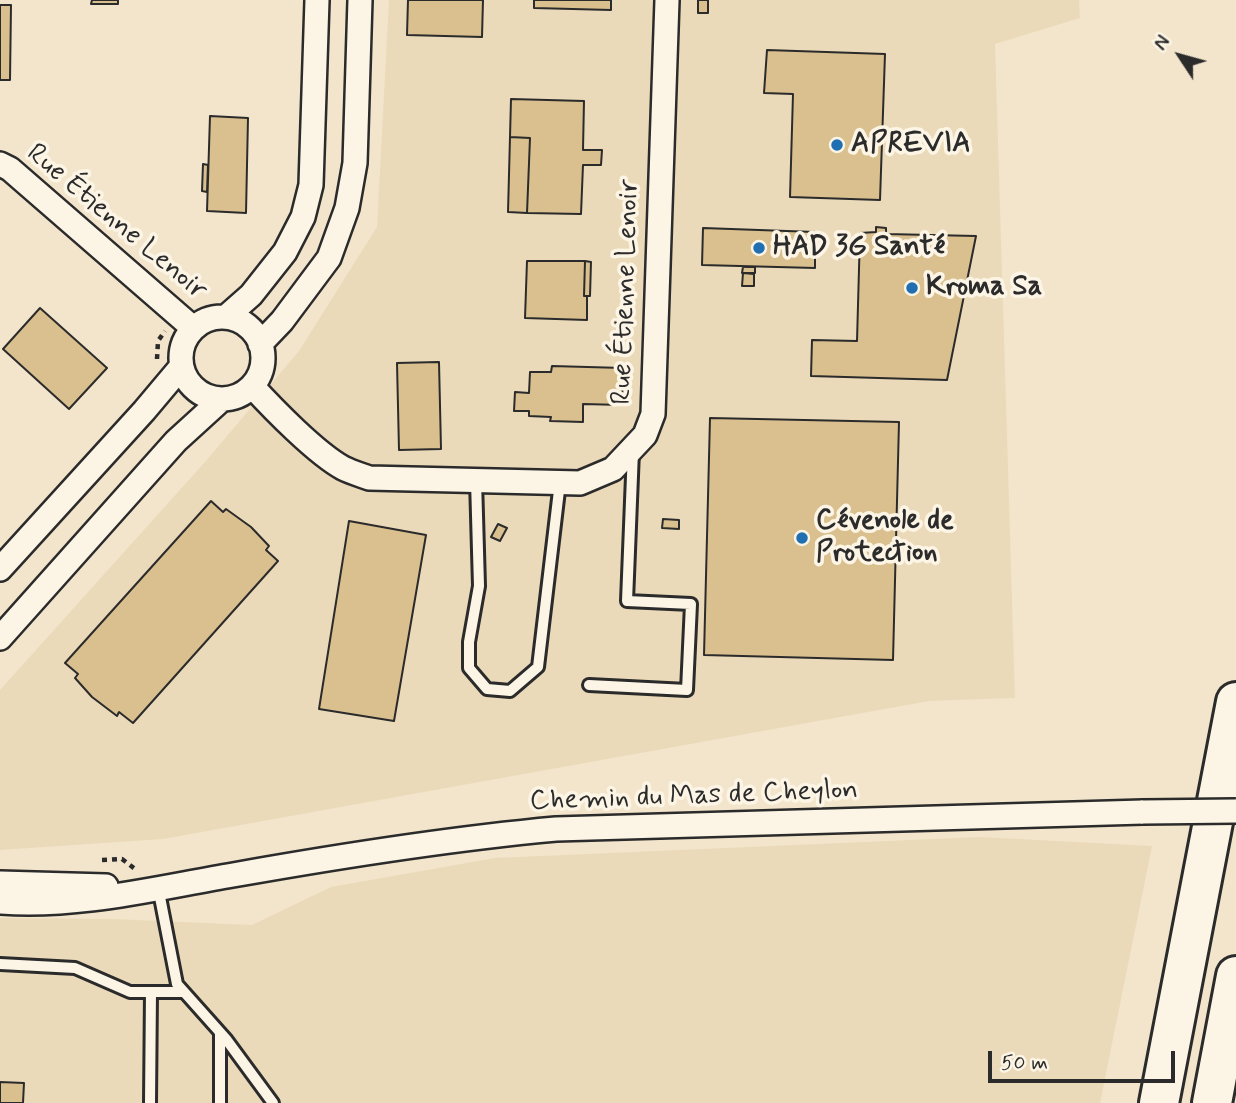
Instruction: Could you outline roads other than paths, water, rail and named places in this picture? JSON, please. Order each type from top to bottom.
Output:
[{"type":"highway","points":[[1159,1103],[1236,702]]},
{"type":"highway","points":[[1212,1103],[1236,976]]},
{"type":"street","points":[[226,317],[251,295],[285,252],[303,216],[311,185],[317,0]]},
{"type":"street","points":[[260,344],[282,321],[328,258],[347,208],[355,163],[360,0]]},
{"type":"street","name":"Rue Étienne Lenoir","points":[[252,386],[281,415],[343,468],[369,478],[580,483],[613,469],[645,435],[653,414],[667,0]]},
{"type":"street","name":"Rue Étienne Lenoir","points":[[0,164],[10,169],[186,321]]},
{"type":"street","points":[[226,317],[247,326],[260,344],[262,366],[252,386],[233,398],[221,400],[208,398],[195,391],[186,380],[181,367],[186,321],[226,317]]},
{"type":"street","points":[[0,569],[181,367]]},
{"type":"street","points":[[0,638],[176,441],[221,400]]},
{"type":"street","name":"Chemin du Mas de Cheylon","points":[[0,902],[46,903],[97,899],[464,838],[556,830],[1236,811]]},
{"type":"street","name":"Chemin du Mas de Cheylon","points":[[0,883],[158,887]]},
{"type":"lane","points":[[589,685],[687,690],[691,604],[627,601],[633,448]]},
{"type":"lane","points":[[476,480],[479,586],[469,642],[469,668],[487,689],[510,691],[538,667],[560,482]]},
{"type":"lane","points":[[158,887],[177,984],[220,1032],[273,1103]]},
{"type":"lane","points":[[0,964],[75,968],[130,992],[184,992]]},
{"type":"lane","points":[[150,1103],[151,992]]},
{"type":"lane","points":[[220,1032],[220,1103]]},
{"type":"place","name":"APREVIA","points":[[837,145]]},
{"type":"place","name":"HAD 3G Santé","points":[[759,248]]},
{"type":"place","name":"Kroma Sa","points":[[912,288]]},
{"type":"place","name":"Cévenole de Protection","points":[[802,538]]}]
